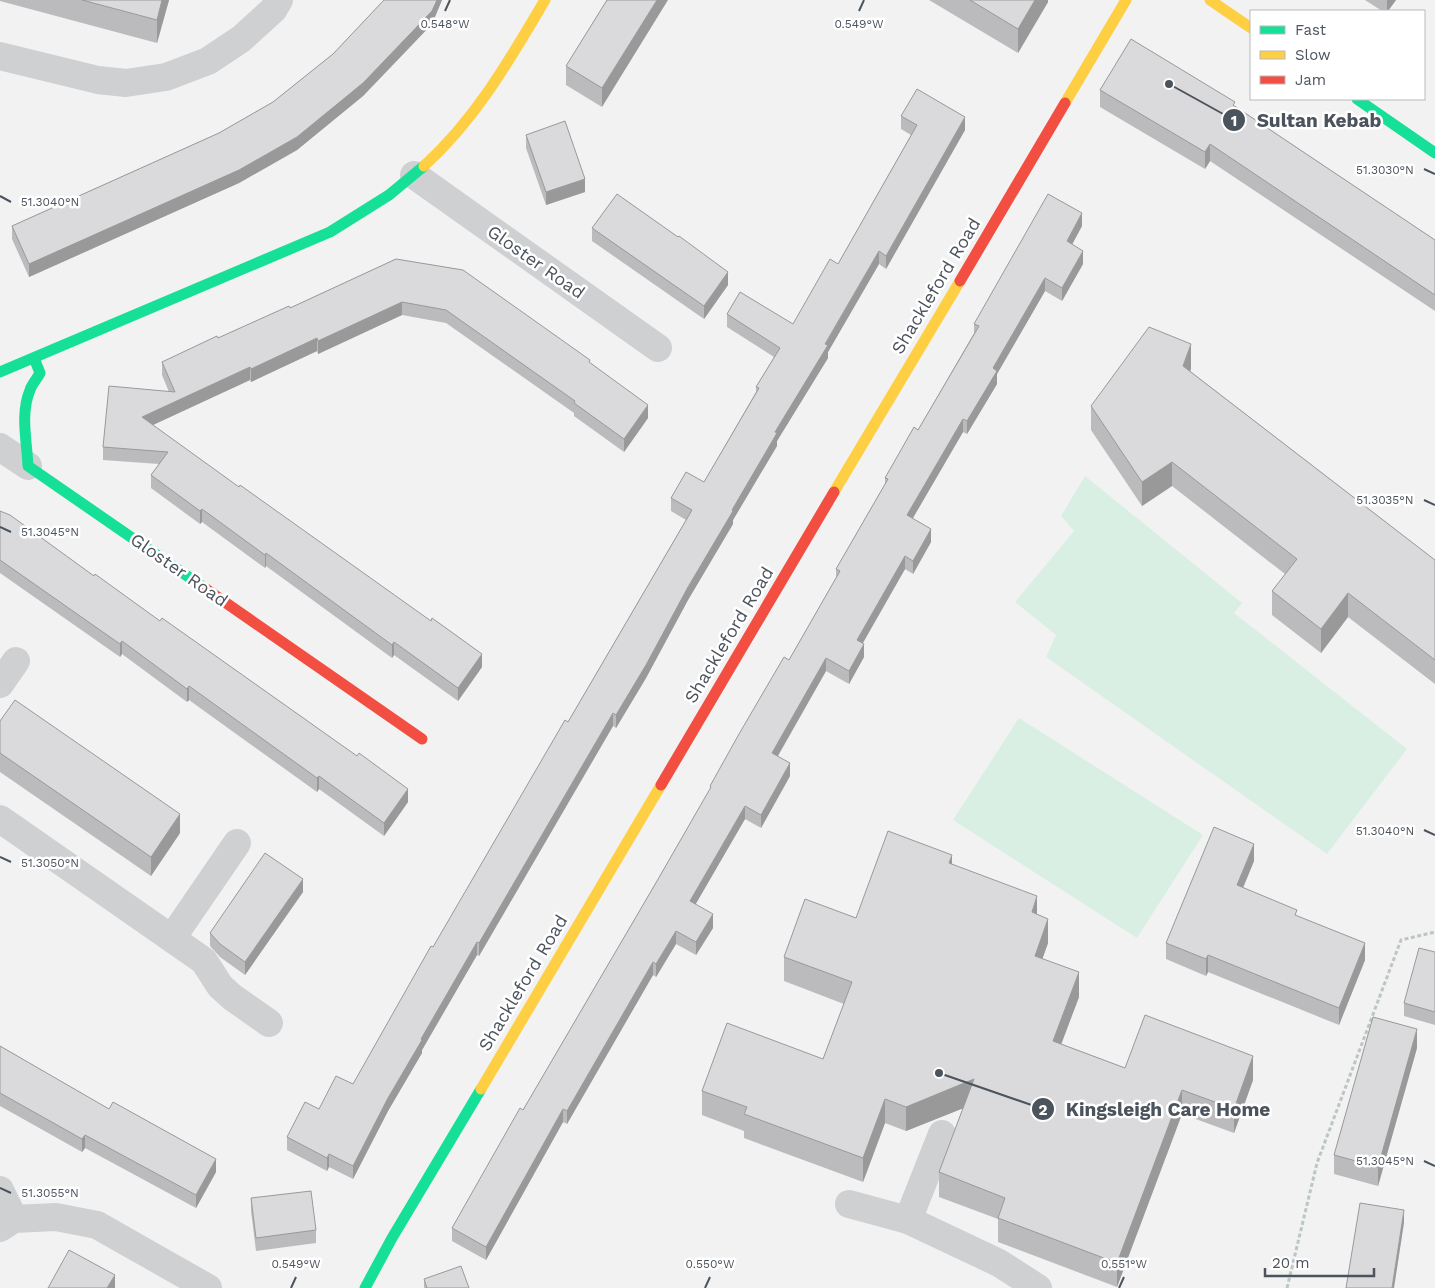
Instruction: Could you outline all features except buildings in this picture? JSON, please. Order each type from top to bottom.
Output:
[{"type":"street","points":[[0,56],[98,80],[126,82],[166,77],[208,61],[241,39],[273,10],[279,0]]},
{"type":"street","points":[[0,372],[330,232],[364,214],[390,196],[437,154],[473,114],[490,90],[545,0]]},
{"type":"street","name":"Shackleford Road","points":[[365,1288],[392,1238],[1126,0]]},
{"type":"street","points":[[1210,0],[1250,27]]},
{"type":"street","points":[[1358,100],[1435,153]]},
{"type":"street","name":"Gloster Road","points":[[414,175],[658,348]]},
{"type":"street","points":[[28,466],[26,410],[30,392],[40,373],[34,358]]},
{"type":"street","points":[[0,447],[28,466]]},
{"type":"street","name":"Gloster Road","points":[[28,466],[422,738]]},
{"type":"street","points":[[0,684],[16,661]]},
{"type":"street","points":[[0,819],[204,962],[220,986],[232,997],[269,1023]]},
{"type":"street","points":[[172,938],[238,843]]},
{"type":"street","points":[[908,1220],[942,1134]]},
{"type":"street","points":[[0,1190],[7,1223],[56,1217],[97,1225],[208,1288]]},
{"type":"street","points":[[849,1204],[908,1220],[999,1263],[1038,1288]]},
{"type":"path","points":[[1287,1288],[1317,1163],[1401,940],[1435,932]]},
{"type":"green space","points":[[1085,476],[1242,603],[1234,613],[1407,749],[1327,854],[1046,657],[1056,635],[1015,602],[1074,531],[1061,516]]},
{"type":"green space","points":[[1019,718],[1203,835],[1137,938],[953,820]]},
{"type":"traffic: fast","points":[[1358,100],[1435,153]]},
{"type":"traffic: fast","points":[[0,372],[330,232],[389,195],[424,166]]},
{"type":"traffic: fast","points":[[34,358],[40,373],[31,388],[25,409],[28,466],[206,589]]},
{"type":"traffic: fast","points":[[365,1288],[392,1238],[481,1089]]},
{"type":"traffic: slow","points":[[424,166],[460,129],[491,88],[545,0]]},
{"type":"traffic: slow","points":[[1065,103],[1126,0]]},
{"type":"traffic: slow","points":[[1210,0],[1250,27]]},
{"type":"traffic: slow","points":[[834,492],[960,281]]},
{"type":"traffic: slow","points":[[481,1089],[661,785]]},
{"type":"traffic: jam","points":[[960,281],[1065,103]]},
{"type":"traffic: jam","points":[[661,785],[834,492]]},
{"type":"traffic: jam","points":[[206,589],[422,739]]},
{"type":"place","name":"Sultan Kebab","points":[[1169,84]]},
{"type":"place","name":"Kingsleigh Care Home","points":[[939,1073]]}]
